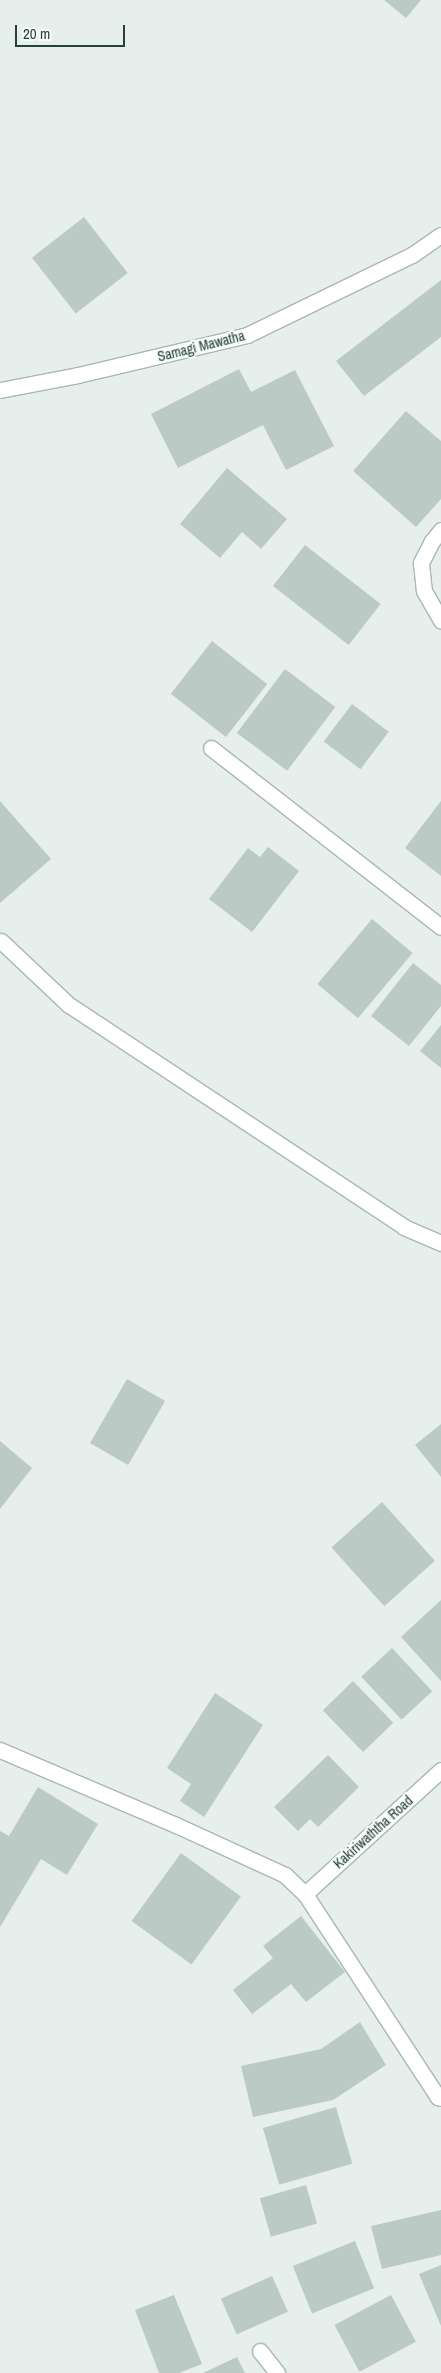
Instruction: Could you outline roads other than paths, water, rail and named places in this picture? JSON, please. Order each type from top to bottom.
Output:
[{"type":"street","name":"Samagi Mawatha","points":[[0,390],[78,375],[247,335],[412,254],[441,235]]},
{"type":"street","points":[[441,530],[432,541],[421,563],[424,591],[441,620]]},
{"type":"street","points":[[211,748],[441,927]]},
{"type":"street","points":[[1,941],[69,1005],[404,1227],[441,1243]]},
{"type":"street","points":[[0,1750],[176,1825],[285,1875],[305,1894],[438,2097],[441,2098]]},
{"type":"street","name":"Kakiriwaththa Road","points":[[305,1894],[441,1770]]},
{"type":"street","points":[[260,2351],[277,2373]]}]
